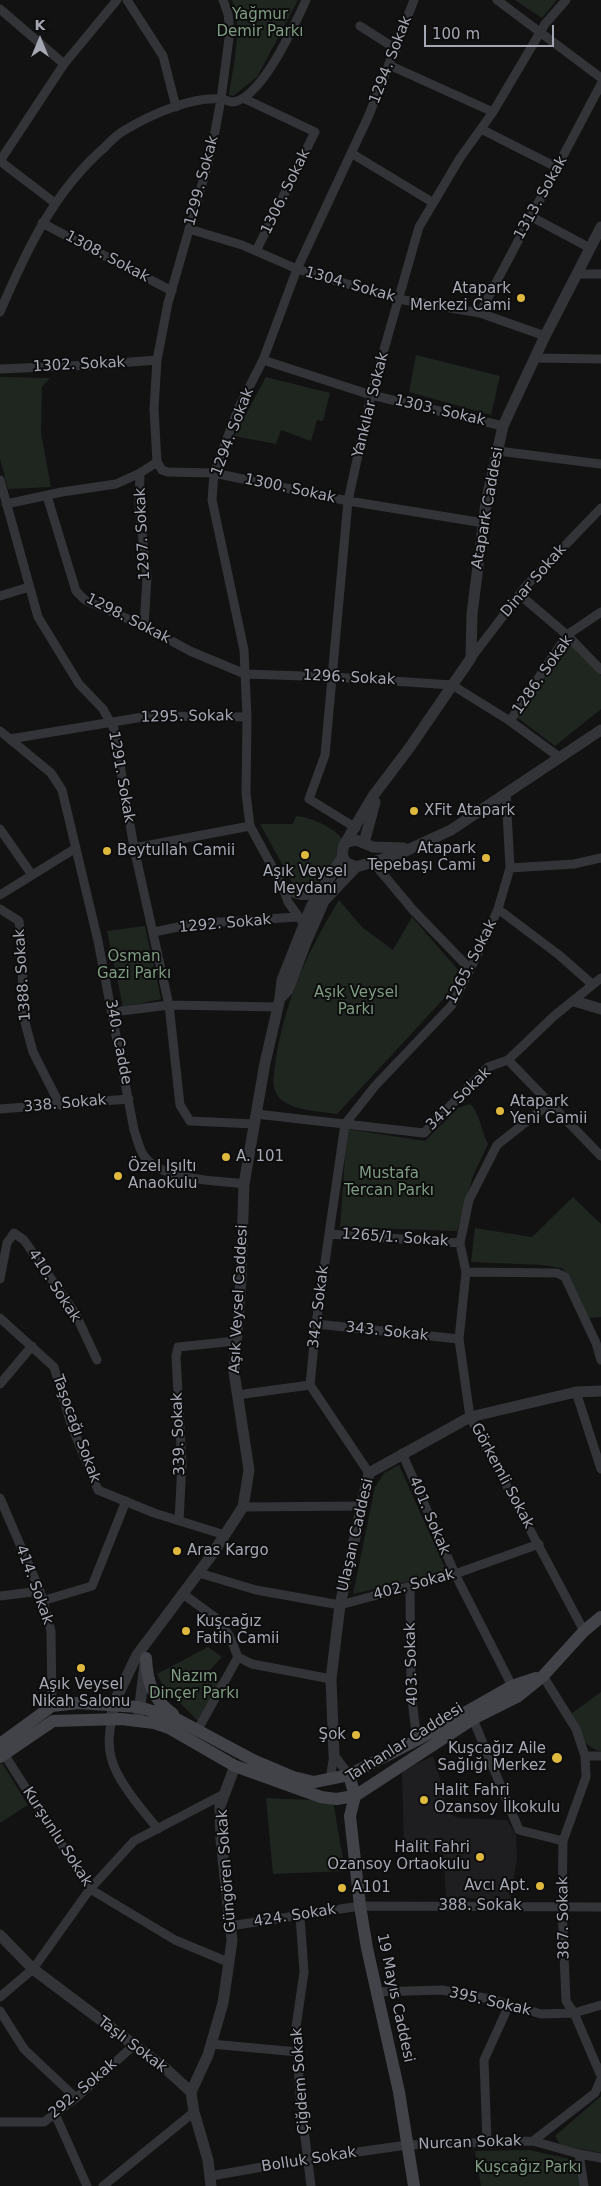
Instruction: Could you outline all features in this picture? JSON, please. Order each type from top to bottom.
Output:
[{"type":"main road","name":"Tarhanlar Caddesi","points":[[1,1752],[53,1721],[112,1718],[138,1721],[170,1728],[236,1766],[321,1797],[336,1799],[355,1796],[474,1719],[517,1697],[544,1676],[584,1630],[601,1617]]},
{"type":"main road","points":[[146,1658],[146,1674],[154,1694],[167,1710],[193,1728]]},
{"type":"main road","name":"Tarhanlar Caddesi","points":[[1,1752],[52,1706],[78,1703],[138,1707],[172,1716],[253,1760],[294,1777],[314,1782],[330,1780],[349,1775],[417,1740],[512,1686],[544,1676]]},
{"type":"main road","points":[[349,1775],[355,1796],[350,1816]]},
{"type":"main road","points":[[330,1780],[336,1799],[350,1816]]},
{"type":"main road","name":"19 Mayıs Caddesi","points":[[350,1816],[360,1906],[376,1992],[399,2092],[414,2186]]},
{"type":"street","points":[[55,204],[0,161],[64,64],[117,0]]},
{"type":"street","points":[[127,0],[163,56],[176,107]]},
{"type":"street","name":"1299. Sokak","points":[[156,462],[154,409],[157,360],[172,291],[211,153],[221,99],[230,31],[228,14],[223,0]]},
{"type":"street","points":[[0,312],[42,223],[89,160],[124,130],[182,103],[221,99],[232,102],[242,98],[260,82],[283,48],[306,0]]},
{"type":"street","name":"1294. Sokak","points":[[300,919],[288,902],[282,885],[250,826],[246,794],[247,717],[242,640],[212,500],[214,474],[239,407],[263,360],[297,269],[369,115],[414,0]]},
{"type":"street","points":[[497,0],[541,31],[601,78]]},
{"type":"street","name":"Yankılar Sokak","points":[[356,828],[309,799],[325,755],[334,677],[348,501],[371,395],[419,227],[432,202],[493,112],[541,31],[566,0]]},
{"type":"street","points":[[0,8],[64,64]]},
{"type":"street","points":[[360,26],[396,49]]},
{"type":"street","points":[[389,65],[493,112]]},
{"type":"street","name":"1313. Sokak","points":[[480,313],[601,84]]},
{"type":"street","name":"1306. Sokak","points":[[242,98],[315,132],[256,251]]},
{"type":"street","points":[[481,129],[558,168]]},
{"type":"street","points":[[351,153],[432,202]]},
{"type":"street","points":[[530,216],[590,248]]},
{"type":"street","name":"1308. Sokak","points":[[42,223],[172,291]]},
{"type":"street","name":"Atapark Caddesi","points":[[471,658],[472,614],[484,523],[503,426],[534,358],[601,227]]},
{"type":"street","name":"1304. Sokak","points":[[189,229],[256,251],[297,269],[398,299],[480,313],[545,336]]},
{"type":"street","points":[[577,274],[601,274]]},
{"type":"street","points":[[534,358],[601,359]]},
{"type":"street","name":"1302. Sokak","points":[[0,369],[157,360]]},
{"type":"street","name":"1303. Sokak","points":[[263,360],[371,395],[503,426]]},
{"type":"street","points":[[498,451],[601,464]]},
{"type":"street","points":[[6,504],[62,492],[116,484],[140,473],[156,462]]},
{"type":"street","name":"1300. Sokak","points":[[156,462],[162,470],[168,472],[214,474],[348,501],[484,523]]},
{"type":"street","name":"1297. Sokak","points":[[140,473],[139,505],[147,577],[144,626]]},
{"type":"street","name":"1291. Sokak","points":[[0,480],[38,617],[79,684],[103,709],[114,729],[134,848],[170,1005],[180,1105],[190,1121],[256,1119]]},
{"type":"street","name":"1298. Sokak","points":[[47,496],[76,591],[85,600],[144,626],[190,651],[245,674]]},
{"type":"street","name":"Dinar Sokak","points":[[471,658],[520,595],[601,508]]},
{"type":"street","points":[[0,596],[29,587]]},
{"type":"street","points":[[520,595],[567,636],[601,670]]},
{"type":"street","name":"1286. Sokak","points":[[510,721],[567,636],[601,612]]},
{"type":"street","points":[[348,842],[373,796],[384,785],[471,658]]},
{"type":"street","name":"1296. Sokak","points":[[245,674],[334,677],[452,685]]},
{"type":"street","points":[[452,685],[510,721],[559,757]]},
{"type":"street","name":"1295. Sokak","points":[[10,739],[148,716],[247,717]]},
{"type":"street","points":[[342,858],[348,865],[360,865],[399,854],[451,830],[601,730]]},
{"type":"street","name":"340. Cadde","points":[[0,731],[51,773],[62,790],[113,1012],[134,1130],[143,1154],[153,1166],[167,1173],[244,1184]]},
{"type":"street","points":[[360,865],[369,851],[364,844],[371,815],[384,785]]},
{"type":"street","name":"1265. Sokak","points":[[345,1124],[375,1086],[452,1005],[470,969],[498,909],[510,868],[506,794]]},
{"type":"street","points":[[134,848],[250,826]]},
{"type":"street","points":[[0,829],[32,875]]},
{"type":"street","points":[[348,842],[356,840],[364,844],[388,848],[411,848]]},
{"type":"street","name":"Aşık Veysel Caddesi","points":[[112,1718],[113,1705],[137,1654],[183,1594],[243,1507],[249,1470],[234,1372],[244,1184],[282,980],[300,919],[321,892],[342,858],[342,849],[348,842]]},
{"type":"street","points":[[0,895],[76,848]]},
{"type":"street","points":[[510,868],[574,864],[601,858]]},
{"type":"street","name":"Aşık Veysel Caddesi","points":[[279,1002],[288,990],[324,901],[360,865]]},
{"type":"street","points":[[377,868],[413,910],[470,969]]},
{"type":"street","points":[[282,885],[293,894],[305,897],[321,892]]},
{"type":"street","name":"1388. Sokak","points":[[0,909],[19,921],[22,946],[22,1015],[34,1052],[60,1105]]},
{"type":"street","points":[[498,909],[559,955],[592,984]]},
{"type":"street","name":"1292. Sokak","points":[[154,932],[192,924],[300,919]]},
{"type":"street","name":"341. Sokak","points":[[256,1119],[345,1124],[424,1133],[488,1067],[508,1060],[601,978]]},
{"type":"street","points":[[574,1001],[601,1009]]},
{"type":"street","points":[[113,1012],[170,1005],[279,1002]]},
{"type":"street","points":[[508,1060],[601,1156]]},
{"type":"street","name":"338. Sokak","points":[[0,1109],[129,1099]]},
{"type":"street","name":"Görkemli Sokak","points":[[550,1103],[497,1145],[469,1200],[460,1242],[466,1272],[459,1339],[470,1417],[500,1478],[539,1544],[584,1630]]},
{"type":"street","name":"342. Sokak","points":[[310,1385],[316,1324],[345,1124]]},
{"type":"street","name":"410. Sokak","points":[[0,1279],[7,1243],[14,1233],[24,1240],[75,1313],[97,1360]]},
{"type":"street","name":"1265/1. Sokak","points":[[329,1234],[460,1242]]},
{"type":"street","points":[[466,1272],[557,1273],[565,1277],[596,1343],[601,1360]]},
{"type":"street","name":"Taşocağı Sokak","points":[[0,1318],[54,1367],[71,1424],[98,1490],[179,1521],[225,1535]]},
{"type":"street","name":"343. Sokak","points":[[316,1324],[459,1339]]},
{"type":"street","name":"339. Sokak","points":[[179,1521],[182,1464],[176,1357],[178,1348],[236,1341]]},
{"type":"street","points":[[0,1384],[32,1346]]},
{"type":"street","points":[[237,1395],[310,1385],[369,1473]]},
{"type":"street","name":"Ulaşan Caddesi","points":[[334,1756],[331,1679],[340,1605],[369,1473],[470,1417],[576,1392],[601,1391]]},
{"type":"street","points":[[576,1392],[601,1469]]},
{"type":"street","name":"401. Sokak","points":[[402,1453],[455,1574],[512,1686]]},
{"type":"street","name":"414. Sokak","points":[[0,1498],[40,1592],[51,1631],[52,1706]]},
{"type":"street","points":[[42,1601],[92,1586],[126,1501]]},
{"type":"street","points":[[243,1507],[362,1506]]},
{"type":"street","name":"402. Sokak","points":[[198,1573],[256,1590],[340,1605],[455,1574],[539,1544]]},
{"type":"street","name":"403. Sokak","points":[[410,1587],[411,1692],[417,1740]]},
{"type":"street","points":[[0,1596],[40,1592]]},
{"type":"street","points":[[183,1594],[216,1618],[229,1636],[238,1657],[252,1664],[279,1671],[331,1679]]},
{"type":"street","name":"Aşık Veysel Caddesi","points":[[138,1721],[138,1707],[146,1658],[154,1633]]},
{"type":"street","points":[[193,1728],[238,1657]]},
{"type":"street","name":"387. Sokak","points":[[544,1676],[576,1730],[585,1756],[586,1777],[564,1841],[562,1907],[566,2001],[574,2012],[601,2078]]},
{"type":"street","points":[[112,1718],[110,1729],[111,1757],[119,1774],[158,1829]]},
{"type":"street","points":[[474,1719],[519,1830],[564,1841]]},
{"type":"street","name":"Kurşunlu Sokak","points":[[1,1752],[90,1889],[175,1940],[228,1962]]},
{"type":"street","points":[[334,1756],[349,1775]]},
{"type":"street","points":[[330,1780],[334,1756]]},
{"type":"street","points":[[585,1756],[601,1756]]},
{"type":"street","name":"Güngören Sokak","points":[[191,2092],[211,2044],[223,2003],[232,1941],[221,1840],[220,1806],[236,1766]]},
{"type":"street","points":[[0,1997],[33,1969],[90,1889],[134,1841],[224,1794]]},
{"type":"street","name":"424. Sokak","points":[[230,1926],[360,1906]]},
{"type":"street","name":"388. Sokak","points":[[360,1906],[601,1907]]},
{"type":"street","name":"Çiğdem Sokak","points":[[300,1916],[304,1972],[296,2027],[311,2186]]},
{"type":"street","name":"Taşlı Sokak","points":[[0,1935],[33,1969],[166,2069],[191,2092]]},
{"type":"street","name":"395. Sokak","points":[[376,1992],[442,1990],[490,1999],[541,2014],[574,2012],[601,2005]]},
{"type":"street","points":[[487,2142],[484,2060],[509,2005]]},
{"type":"street","points":[[0,2011],[24,2049],[76,2098]]},
{"type":"street","points":[[211,2044],[298,2052]]},
{"type":"street","name":"292. Sokak","points":[[0,2122],[44,2122],[76,2098],[133,2046]]},
{"type":"street","name":"Nurcan Sokak","points":[[533,2141],[594,2094],[601,2078]]},
{"type":"street","points":[[191,2092],[211,2181]]},
{"type":"street","points":[[103,2186],[194,2112]]},
{"type":"street","points":[[55,2114],[87,2186]]},
{"type":"street","name":"Nurcan Sokak","points":[[407,2146],[533,2141],[601,2158]]},
{"type":"street","name":"Bolluk Sokak","points":[[211,2181],[308,2159],[407,2146]]},
{"type":"street","points":[[579,2154],[584,2186]]},
{"type":"shaded area","points":[[433,1756],[448,1813],[458,1818],[507,1820],[516,1835],[517,1859],[510,1900],[446,1897],[443,1854],[404,1850],[402,1771]]},
{"type":"green space","name":"Yağmur Demir Parkı","points":[[232,0],[298,0],[257,77],[233,96],[229,95],[235,60],[237,23]]},
{"type":"green space","points":[[515,0],[557,0],[542,18]]},
{"type":"green space","points":[[416,355],[500,376],[491,415],[409,392]]},
{"type":"green space","points":[[0,377],[50,378],[42,387],[41,433],[51,487],[8,489],[0,459]]},
{"type":"green space","points":[[266,377],[330,393],[323,421],[317,420],[311,441],[281,430],[276,444],[234,436]]},
{"type":"green space","points":[[570,644],[601,676],[601,709],[555,746],[518,718],[565,646]]},
{"type":"green space","points":[[296,816],[322,824],[340,836],[343,841],[336,853],[337,857],[324,876],[314,886],[308,888],[293,884],[260,824],[293,824]]},
{"type":"green space","name":"Aşık Veysel Parkı","points":[[339,900],[362,927],[393,950],[412,917],[459,971],[450,992],[337,1114],[304,1109],[288,1104],[277,1095],[273,1082],[280,1036],[292,995],[317,938]]},
{"type":"green space","name":"Osman Gazi Parkı","points":[[145,926],[161,999],[123,1007],[107,931]]},
{"type":"green space","name":"Mustafa Tercan Parkı","points":[[470,1104],[476,1112],[488,1144],[473,1176],[457,1231],[340,1227],[347,1129],[425,1141],[458,1108]]},
{"type":"green space","points":[[573,1197],[601,1224],[601,1317],[589,1318],[571,1280],[562,1268],[542,1265],[471,1262],[475,1228],[532,1237]]},
{"type":"green space","points":[[399,1465],[446,1570],[444,1573],[353,1594],[375,1487],[384,1473]]},
{"type":"green space","name":"Nazım Dinçer Parkı","points":[[208,1647],[222,1657],[209,1671],[221,1684],[199,1722],[163,1686],[157,1674]]},
{"type":"green space","points":[[601,1692],[601,1751],[585,1742],[571,1714]]},
{"type":"green space","points":[[2,1763],[28,1805],[0,1823],[0,1764]]},
{"type":"green space","points":[[266,1798],[333,1801],[345,1871],[273,1874]]},
{"type":"green space","points":[[601,2096],[601,2153],[560,2145],[555,2136]]},
{"type":"green space","name":"Kuşcağız Parkı","points":[[529,2150],[574,2160],[580,2186],[481,2186],[475,2151]]},
{"type":"place","name":"Atapark Merkezi Cami","points":[[521,298]]},
{"type":"place","name":"XFit Atapark","points":[[414,811]]},
{"type":"place","name":"Beytullah Camii","points":[[107,851]]},
{"type":"place","name":"Aşık Veysel Meydanı","points":[[305,855]]},
{"type":"place","name":"Atapark Tepebaşı Cami","points":[[486,858]]},
{"type":"place","name":"Atapark Yeni Camii","points":[[500,1111]]},
{"type":"place","name":"A. 101","points":[[226,1157]]},
{"type":"place","name":"Özel Işıltı Anaokulu","points":[[118,1176]]},
{"type":"place","name":"Aras Kargo","points":[[177,1551]]},
{"type":"place","name":"Kuşcağız Fatih Camii","points":[[186,1631]]},
{"type":"place","name":"Aşık Veysel Nikah Salonu","points":[[81,1668]]},
{"type":"place","name":"Şok","points":[[356,1735]]},
{"type":"place","name":"Kuşcağız Aile Sağlığı Merkez","points":[[557,1758]]},
{"type":"place","name":"Halit Fahri Ozansoy İlkokulu","points":[[424,1800]]},
{"type":"place","name":"Halit Fahri Ozansoy Ortaokulu","points":[[480,1857]]},
{"type":"place","name":"Avcı Apt.","points":[[540,1886]]},
{"type":"place","name":"A101","points":[[342,1888]]}]
